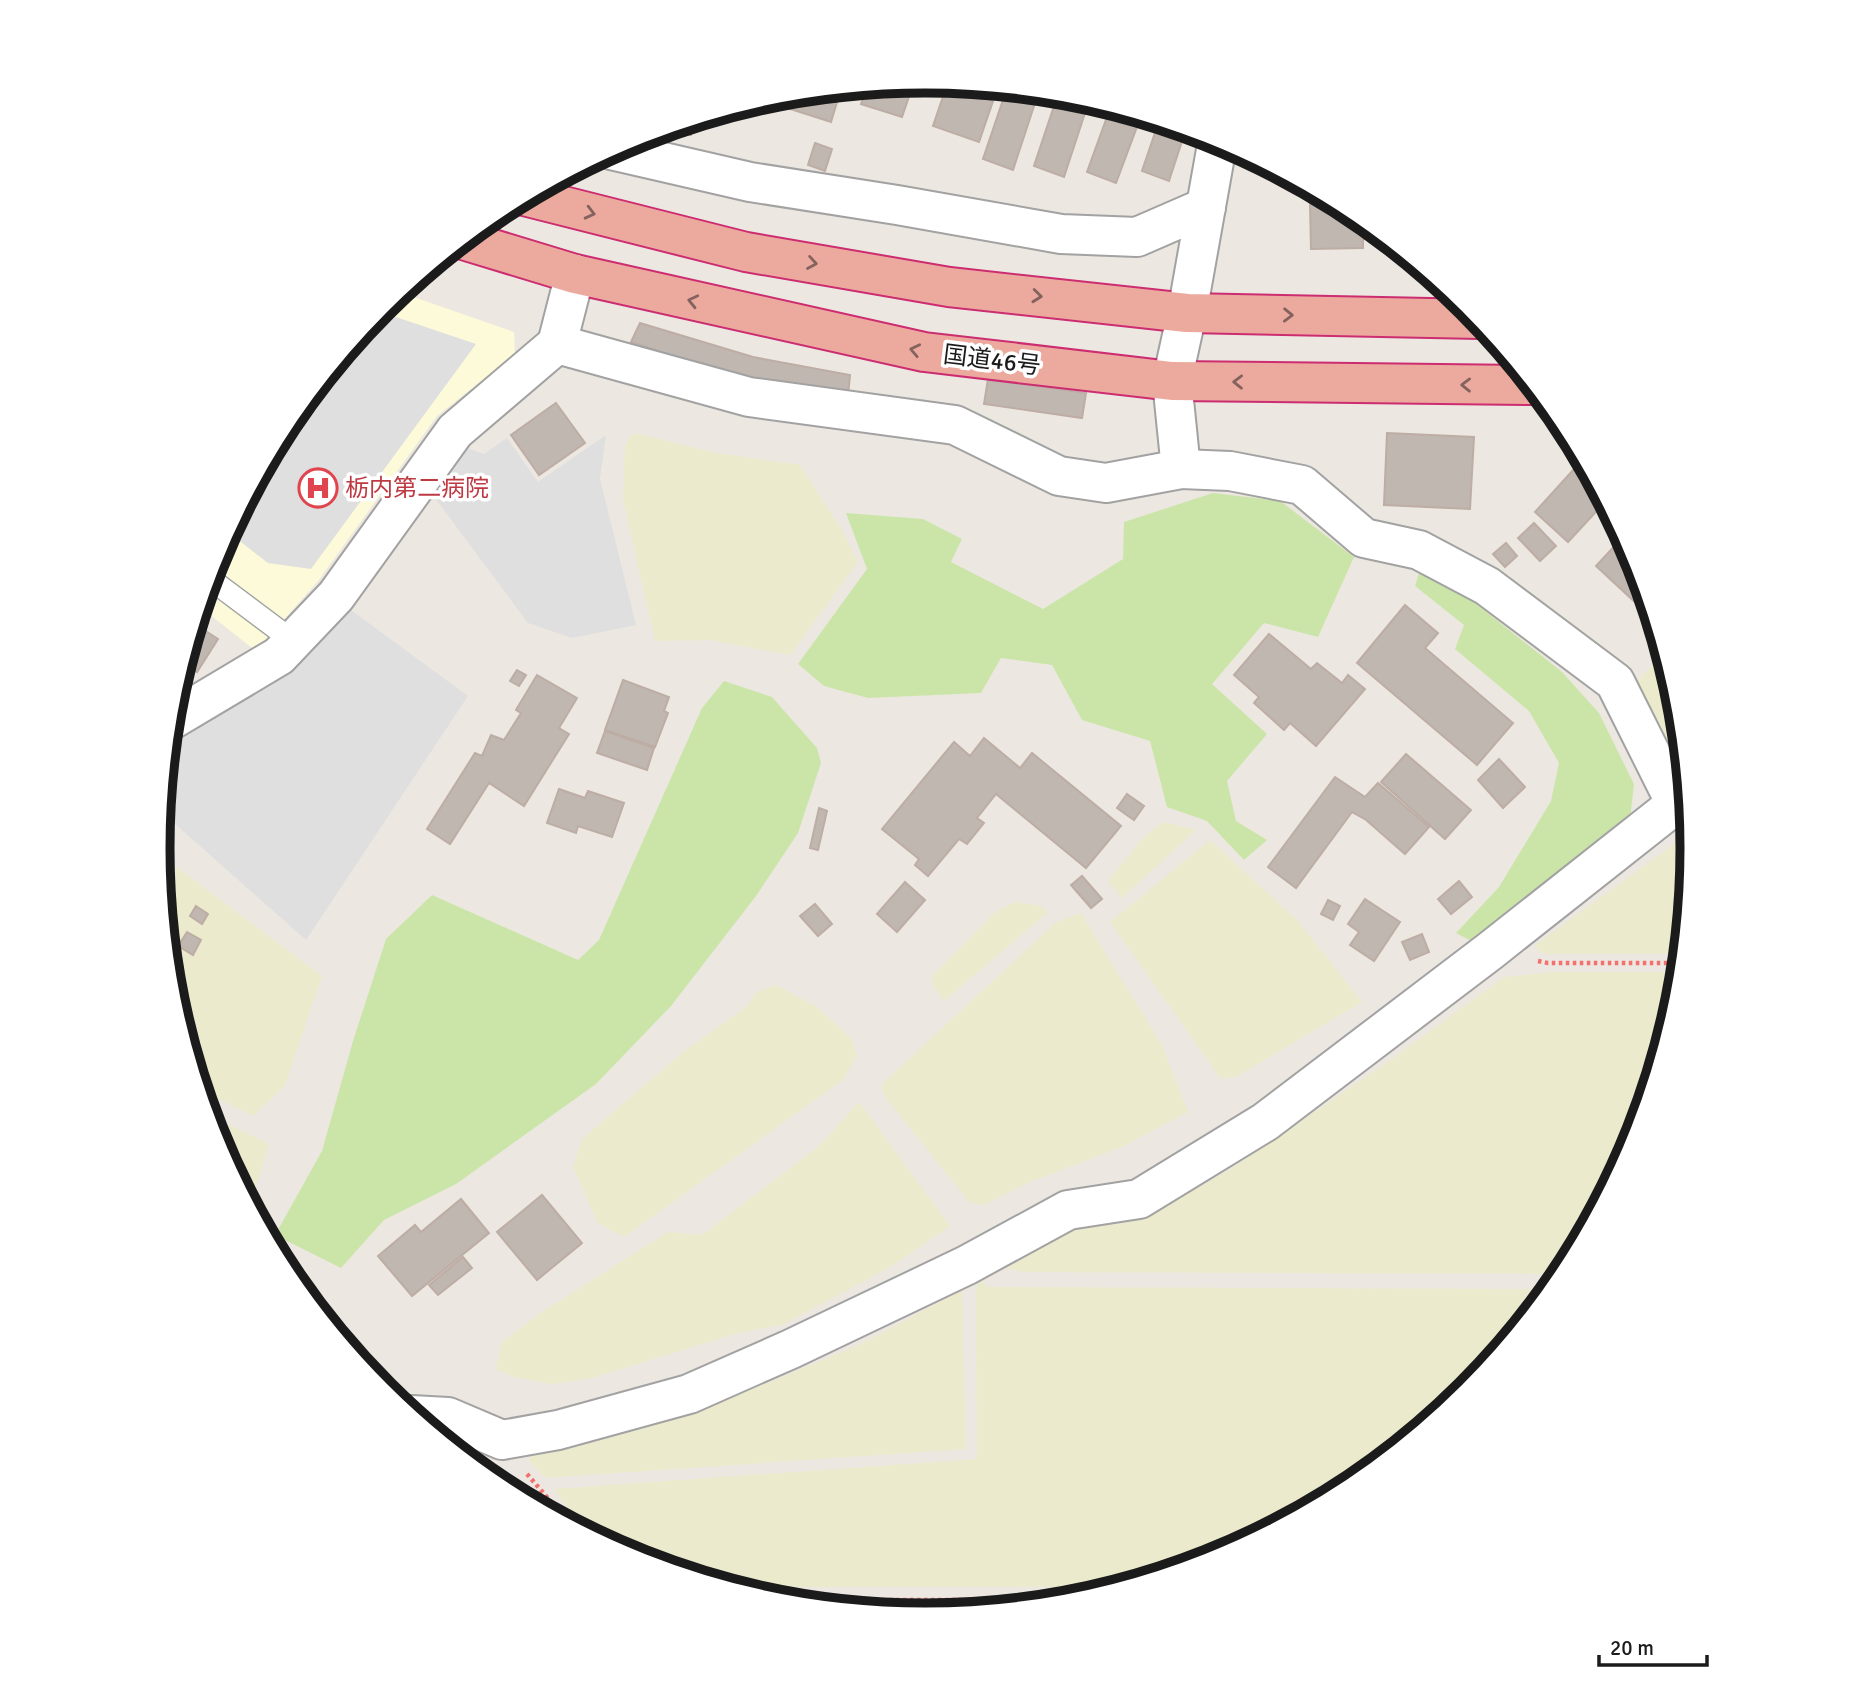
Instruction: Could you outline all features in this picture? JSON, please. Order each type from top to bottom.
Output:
[{"type":"highway","points":[[539,200],[746,252],[949,287],[1187,313],[1464,319]]},
{"type":"highway","name":"国道46号","points":[[473,243],[575,274],[924,352],[1171,382],[1523,386]]},
{"type":"street","points":[[1181,469],[1171,382],[1187,313],[1216,150]]},
{"type":"street","points":[[628,154],[750,182],[1061,233],[1137,237],[1206,207]]},
{"type":"street","points":[[182,714],[279,656],[335,596],[455,431],[557,344],[575,274]]},
{"type":"street","points":[[557,344],[749,397],[954,425],[1059,476],[1106,483],[1181,469],[1230,471],[1302,485],[1364,538],[1419,550],[1487,586],[1615,682],[1680,797]]},
{"type":"street","points":[[427,1417],[449,1417],[502,1440],[558,1430],[689,1394],[791,1349],[954,1271],[1068,1210],[1139,1199],[1265,1122],[1680,803]]},
{"type":"lane","points":[[218,585],[293,641]]},
{"type":"path","points":[[1490,951],[1548,963],[1672,963]]},
{"type":"path","points":[[502,1440],[552,1505]]},
{"type":"path","points":[[847,1600],[1004,1600]]},
{"type":"shaded area","name":"栃内第二病院","points":[[410,296],[514,332],[515,354],[437,416],[318,581],[256,651],[208,613],[227,559],[248,514],[297,429],[326,388],[357,350]]},
{"type":"shaded area","points":[[390,315],[476,344],[311,569],[268,563],[237,539],[248,514],[297,429],[326,388]]},
{"type":"shaded area","points":[[606,435],[600,479],[636,625],[572,638],[528,623],[432,494],[467,448],[484,454],[507,438],[538,482]]},
{"type":"shaded area","points":[[351,610],[468,696],[306,940],[171,820],[177,742],[279,676]]},
{"type":"green space","points":[[632,434],[716,453],[800,465],[841,529],[858,562],[790,655],[710,640],[655,641],[623,499],[625,446]]},
{"type":"green space","points":[[1213,493],[1280,501],[1354,557],[1318,637],[1264,623],[1212,684],[1267,734],[1227,781],[1236,821],[1267,840],[1244,860],[1207,821],[1167,807],[1150,741],[1082,720],[1052,665],[1001,658],[981,693],[868,698],[824,686],[798,664],[867,569],[846,513],[923,519],[962,539],[951,562],[1043,609],[1123,559],[1124,522]]},
{"type":"green space","points":[[1420,570],[1465,595],[1562,672],[1599,713],[1634,784],[1629,828],[1473,942],[1456,933],[1499,887],[1551,801],[1559,763],[1529,711],[1455,649],[1464,625],[1415,586]]},
{"type":"green space","points":[[1657,661],[1667,701],[1677,768],[1636,682]]},
{"type":"green space","points":[[724,681],[772,697],[817,748],[821,763],[798,833],[756,896],[671,1006],[596,1084],[456,1184],[384,1220],[341,1268],[277,1236],[276,1234],[322,1151],[353,1041],[386,939],[432,895],[578,960],[599,940],[702,708]]},
{"type":"green space","points":[[1163,822],[1196,830],[1122,898],[1108,881],[1143,838]]},
{"type":"green space","points":[[1681,839],[1680,898],[1674,954],[1543,954],[1534,946]]},
{"type":"green space","points":[[1210,840],[1297,920],[1362,1002],[1236,1077],[1221,1079],[1110,922]]},
{"type":"green space","points":[[170,862],[322,976],[285,1086],[253,1116],[212,1096],[210,1091],[184,996],[176,947]]},
{"type":"green space","points":[[1015,902],[1039,905],[1048,912],[944,1001],[932,984],[933,975],[994,913]]},
{"type":"green space","points":[[1081,913],[1162,1045],[1188,1112],[1122,1147],[1030,1182],[984,1205],[970,1203],[884,1096],[881,1085],[1056,922]]},
{"type":"green space","points":[[1551,972],[1671,972],[1655,1044],[1624,1138],[1580,1226],[1550,1274],[1022,1272],[1000,1267],[1049,1237],[1116,1218],[1145,1218],[1231,1169],[1389,1061],[1504,977]]},
{"type":"green space","points":[[776,985],[817,1007],[851,1038],[857,1056],[843,1080],[624,1237],[598,1223],[573,1167],[582,1139],[683,1052],[747,1006],[757,992]]},
{"type":"green space","points":[[859,1102],[950,1226],[889,1268],[782,1325],[738,1333],[592,1378],[553,1384],[513,1377],[496,1369],[502,1342],[539,1314],[668,1232],[702,1235],[819,1146]]},
{"type":"green space","points":[[221,1121],[269,1144],[254,1194]]},
{"type":"green space","points":[[979,1280],[990,1287],[1539,1289],[1494,1347],[1460,1383],[1424,1417],[1345,1477],[1303,1503],[1215,1547],[1168,1564],[1085,1587],[766,1587],[683,1564],[636,1547],[575,1517],[554,1489],[977,1459],[976,1292]]},
{"type":"green space","points":[[962,1290],[966,1449],[545,1478],[529,1460],[533,1445],[570,1440],[701,1410],[859,1345]]},
{"type":"building","points":[[910,93],[902,117],[861,104],[864,95]]},
{"type":"building","points":[[944,93],[973,94],[993,101],[979,142],[933,126]]},
{"type":"building","points":[[1004,97],[1036,101],[1013,170],[983,159]]},
{"type":"building","points":[[838,98],[831,122],[782,106]]},
{"type":"building","points":[[1055,104],[1086,110],[1064,177],[1034,166]]},
{"type":"building","points":[[1108,116],[1138,124],[1116,183],[1087,172]]},
{"type":"building","points":[[1156,129],[1183,138],[1169,181],[1142,171]]},
{"type":"building","points":[[815,143],[832,149],[825,171],[808,165]]},
{"type":"building","points":[[1310,203],[1317,203],[1371,239],[1363,239],[1363,248],[1311,249]]},
{"type":"building","points":[[640,323],[753,357],[850,375],[848,396],[750,381],[631,342]]},
{"type":"building","points":[[988,379],[1086,393],[1082,418],[984,404]]},
{"type":"building","points":[[556,403],[585,443],[539,475],[511,435]]},
{"type":"building","points":[[1387,433],[1474,437],[1470,509],[1384,505]]},
{"type":"building","points":[[1577,466],[1600,508],[1568,542],[1535,512]]},
{"type":"building","points":[[1534,523],[1556,546],[1540,561],[1518,538]]},
{"type":"building","points":[[1506,543],[1517,556],[1505,567],[1493,554]]},
{"type":"building","points":[[1617,544],[1642,608],[1596,566]]},
{"type":"building","points":[[1405,605],[1438,633],[1425,648],[1513,723],[1477,765],[1357,663]]},
{"type":"building","points":[[203,629],[218,639],[197,672],[192,669]]},
{"type":"building","points":[[1269,634],[1311,669],[1317,663],[1342,683],[1348,675],[1365,689],[1316,746],[1290,723],[1284,730],[1254,703],[1259,697],[1234,675]]},
{"type":"building","points":[[517,670],[526,675],[519,686],[510,681]]},
{"type":"building","points":[[537,675],[577,698],[559,728],[569,734],[524,806],[489,783],[450,844],[427,829],[475,753],[482,756],[491,735],[504,740],[521,713],[516,710]]},
{"type":"building","points":[[623,680],[669,697],[664,711],[668,713],[655,747],[605,730]]},
{"type":"building","points":[[605,731],[654,748],[647,770],[597,753]]},
{"type":"building","points":[[984,738],[1020,768],[1032,753],[1121,826],[1086,868],[996,794],[977,818],[984,823],[967,844],[959,839],[928,876],[915,865],[919,859],[882,829],[954,742],[970,756]]},
{"type":"building","points":[[1406,754],[1471,810],[1445,839],[1381,782]]},
{"type":"building","points":[[1499,759],[1525,787],[1503,808],[1478,780]]},
{"type":"building","points":[[1335,777],[1365,797],[1378,783],[1429,827],[1405,854],[1365,819],[1352,812],[1296,888],[1268,867]]},
{"type":"building","points":[[559,789],[585,798],[588,791],[624,803],[612,837],[578,826],[576,833],[547,823]]},
{"type":"building","points":[[1127,794],[1144,806],[1134,820],[1117,808]]},
{"type":"building","points":[[819,808],[827,811],[818,850],[810,848]]},
{"type":"building","points":[[1082,876],[1102,899],[1091,908],[1071,885]]},
{"type":"building","points":[[1459,881],[1472,897],[1451,914],[1438,899]]},
{"type":"building","points":[[905,882],[925,900],[897,932],[877,914]]},
{"type":"building","points":[[1365,899],[1400,922],[1374,961],[1350,945],[1359,932],[1348,924]]},
{"type":"building","points":[[1328,900],[1340,906],[1333,920],[1321,914]]},
{"type":"building","points":[[815,904],[832,924],[818,936],[800,916]]},
{"type":"building","points":[[196,906],[208,914],[202,924],[190,916]]},
{"type":"building","points":[[187,932],[201,940],[193,955],[178,946]]},
{"type":"building","points":[[1422,934],[1429,952],[1410,960],[1402,942]]},
{"type":"building","points":[[542,1195],[582,1243],[537,1280],[497,1232]]},
{"type":"building","points":[[461,1199],[489,1233],[412,1296],[378,1256],[415,1225],[421,1232]]},
{"type":"building","points":[[463,1257],[472,1268],[438,1295],[429,1285]]},
{"type":"place","name":"栃内第二病院","points":[[318,488]]}]
